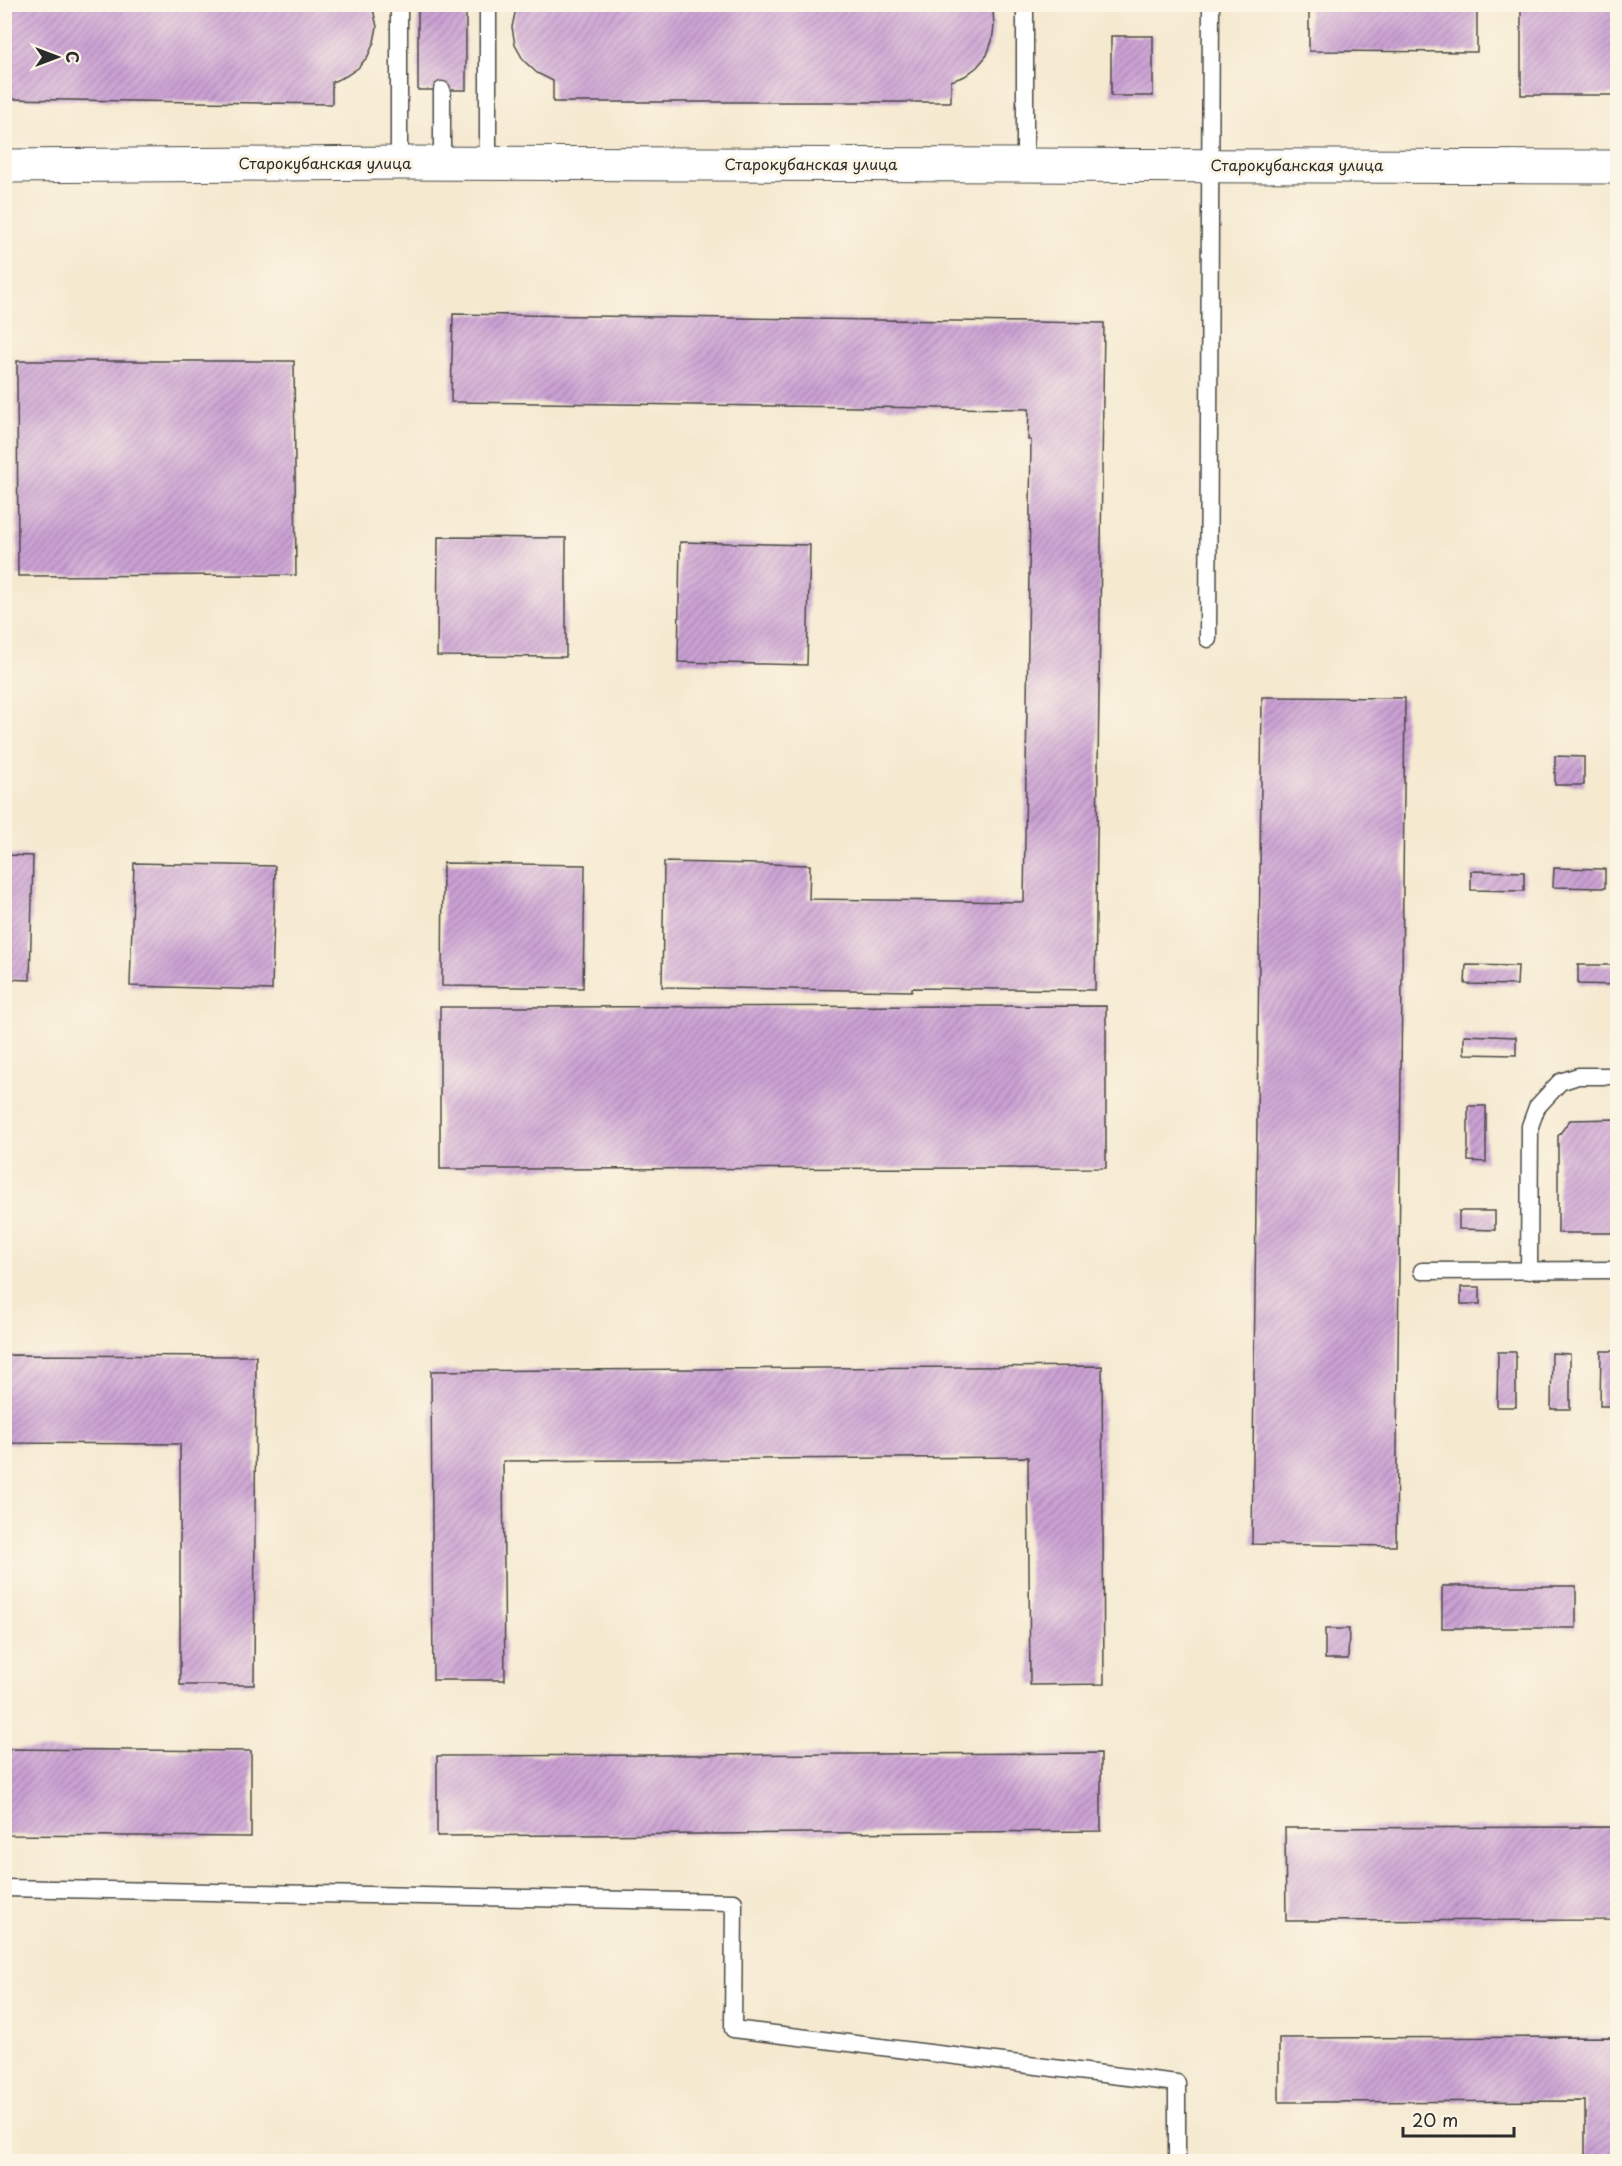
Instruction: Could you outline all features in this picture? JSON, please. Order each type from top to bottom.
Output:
[{"type":"street","name":"Старокубанская улица","points":[[4,166],[488,164],[1617,167]]},
{"type":"lane","points":[[399,4],[399,164]]},
{"type":"lane","points":[[488,4],[488,164]]},
{"type":"lane","points":[[1025,4],[1025,166]]},
{"type":"lane","points":[[1208,639],[1211,4]]},
{"type":"lane","points":[[442,90],[442,164]]},
{"type":"lane","points":[[1528,1271],[1530,1126],[1536,1107],[1560,1082],[1578,1076],[1617,1076]]},
{"type":"lane","points":[[1422,1271],[1617,1270]]},
{"type":"lane","points":[[4,1888],[734,1902],[732,2029],[1178,2083],[1177,2162]]},
{"type":"building","points":[[4,4],[372,4],[377,27],[368,56],[358,68],[332,82],[332,104],[4,99]]},
{"type":"building","points":[[418,4],[466,4],[466,90],[418,90]]},
{"type":"building","points":[[517,4],[990,4],[994,26],[987,55],[965,76],[951,81],[951,102],[553,102],[553,81],[537,73],[524,61],[515,45],[512,27]]},
{"type":"building","points":[[1521,4],[1618,4],[1618,95],[1521,95]]},
{"type":"building","points":[[1309,5],[1477,5],[1477,52],[1309,51]]},
{"type":"building","points":[[1111,36],[1153,36],[1153,96],[1111,96]]},
{"type":"building","points":[[453,314],[1104,323],[1095,990],[912,988],[912,991],[662,987],[664,862],[810,865],[809,899],[1024,902],[1031,440],[1028,440],[1029,409],[451,402]]},
{"type":"building","points":[[17,361],[294,361],[296,575],[18,576]]},
{"type":"building","points":[[438,537],[566,538],[566,657],[437,656]]},
{"type":"building","points":[[680,542],[810,545],[807,665],[678,662]]},
{"type":"building","points":[[1262,697],[1405,698],[1396,1546],[1252,1544]]},
{"type":"building","points":[[1555,756],[1584,757],[1584,785],[1555,785]]},
{"type":"building","points":[[4,855],[33,856],[30,980],[4,979]]},
{"type":"building","points":[[134,863],[275,866],[272,990],[130,986]]},
{"type":"building","points":[[443,863],[585,865],[583,988],[442,986]]},
{"type":"building","points":[[1554,868],[1605,869],[1605,888],[1553,887]]},
{"type":"building","points":[[1471,871],[1524,872],[1524,891],[1471,890]]},
{"type":"building","points":[[1466,965],[1518,966],[1517,985],[1465,984]]},
{"type":"building","points":[[1578,965],[1618,965],[1618,985],[1578,984]]},
{"type":"building","points":[[1106,1006],[1106,1168],[440,1169],[440,1007]]},
{"type":"building","points":[[1464,1035],[1516,1037],[1516,1055],[1464,1054]]},
{"type":"building","points":[[1468,1106],[1486,1106],[1486,1162],[1468,1161]]},
{"type":"building","points":[[1618,1119],[1618,1233],[1558,1233],[1558,1136],[1570,1120]]},
{"type":"building","points":[[1459,1211],[1495,1211],[1495,1230],[1459,1229]]},
{"type":"building","points":[[1461,1287],[1480,1287],[1480,1304],[1461,1304]]},
{"type":"building","points":[[1601,1351],[1618,1351],[1618,1406],[1600,1406]]},
{"type":"building","points":[[1498,1352],[1516,1352],[1516,1407],[1497,1407]]},
{"type":"building","points":[[1552,1353],[1570,1354],[1570,1409],[1551,1409]]},
{"type":"building","points":[[4,1355],[256,1356],[254,1685],[180,1685],[180,1444],[4,1443]]},
{"type":"building","points":[[1102,1366],[1104,1684],[1030,1685],[1028,1457],[503,1461],[505,1680],[433,1680],[431,1371]]},
{"type":"building","points":[[1442,1586],[1576,1586],[1576,1628],[1442,1628]]},
{"type":"building","points":[[1325,1629],[1349,1629],[1348,1659],[1325,1659]]},
{"type":"building","points":[[4,1749],[251,1751],[251,1837],[4,1835]]},
{"type":"building","points":[[1101,1753],[1101,1831],[437,1836],[437,1756]]},
{"type":"building","points":[[1618,1827],[1618,1920],[1286,1921],[1285,1828]]},
{"type":"building","points":[[1618,2037],[1618,2162],[1585,2162],[1585,2101],[1279,2102],[1279,2038]]}]
